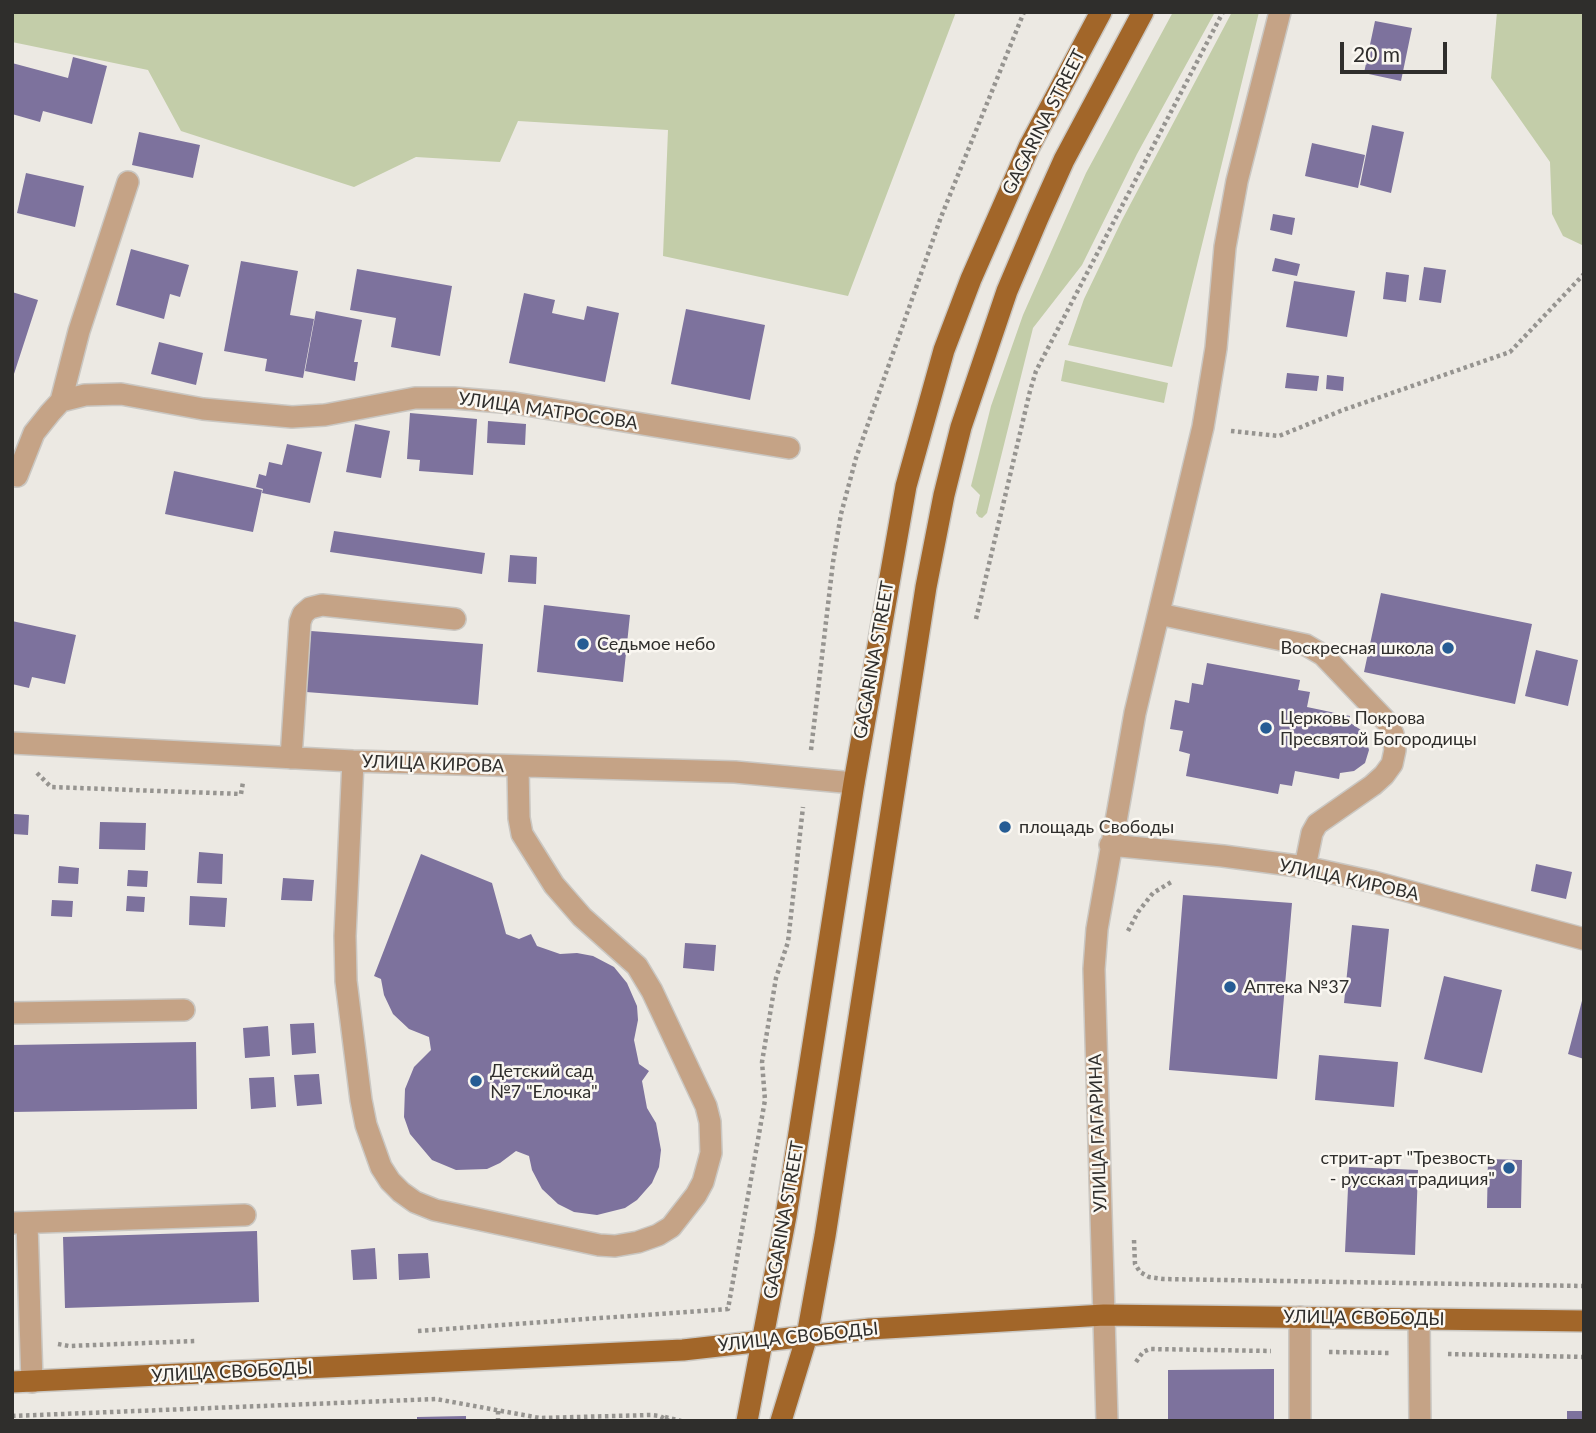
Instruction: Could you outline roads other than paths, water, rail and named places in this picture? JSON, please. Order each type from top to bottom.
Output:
[{"type":"main road","name":"GAGARINA STREET","points":[[747,1421],[787,1207],[854,783],[906,486],[944,350],[1007,194],[1101,12]]},
{"type":"main road","name":"GAGARINA STREET","points":[[781,1421],[807,1336],[926,587],[944,495],[961,428],[990,340],[1038,218],[1064,160],[1143,12]]},
{"type":"main road","name":"УЛИЦА СВОБОДЫ","points":[[22,1382],[683,1350],[935,1324],[1104,1315],[1584,1321]]},
{"type":"street","name":"УЛИЦА ГАГАРИНА","points":[[1107,1421],[1094,969],[1110,845],[1135,713],[1203,427],[1216,348],[1225,247],[1237,181],[1280,12]]},
{"type":"street","points":[[14,479],[34,433],[61,401],[79,331],[128,182]]},
{"type":"street","name":"УЛИЦА МАТРОСОВА","points":[[61,401],[85,395],[121,394],[203,409],[292,417],[325,415],[415,398],[454,398],[514,403],[789,448]]},
{"type":"street","points":[[291,758],[300,622],[303,614],[310,608],[322,605],[455,619]]},
{"type":"street","points":[[1159,614],[1306,645],[1323,655],[1387,722],[1393,734],[1395,750],[1392,764],[1373,785],[1317,824],[1312,833],[1305,867]]},
{"type":"street","name":"УЛИЦА КИРОВА","points":[[12,743],[353,761],[735,772],[854,783]]},
{"type":"street","points":[[353,761],[345,936],[346,981],[361,1100],[366,1125],[381,1167],[401,1192],[415,1202],[435,1210],[599,1245],[615,1246],[638,1242],[671,1227],[703,1182],[711,1153],[710,1122],[706,1106],[658,1002],[637,966],[582,917],[554,885],[522,834],[518,767]]},
{"type":"street","name":"УЛИЦА КИРОВА","points":[[1110,845],[1305,867],[1374,882],[1584,939]]},
{"type":"street","points":[[12,1013],[184,1010]]},
{"type":"street","points":[[22,1382],[31,1339],[20,1223],[245,1215]]},
{"type":"street","points":[[1300,1317],[1300,1421]]},
{"type":"street","points":[[1419,1319],[1420,1421]]},
{"type":"place","name":"Седьмое небо","points":[[583,644]]},
{"type":"place","name":"Воскресная школа","points":[[1448,648]]},
{"type":"place","name":"Церковь Покрова Пресвятой Богородицы","points":[[1266,728]]},
{"type":"place","name":"площадь Свободы","points":[[1005,827]]},
{"type":"place","name":"Аптека №37","points":[[1230,987]]},
{"type":"place","name":"Детский сад №7 \"Елочка\"","points":[[476,1081]]},
{"type":"place","name":"стрит-арт \"Трезвость - русская традиция\"","points":[[1509,1168]]}]
